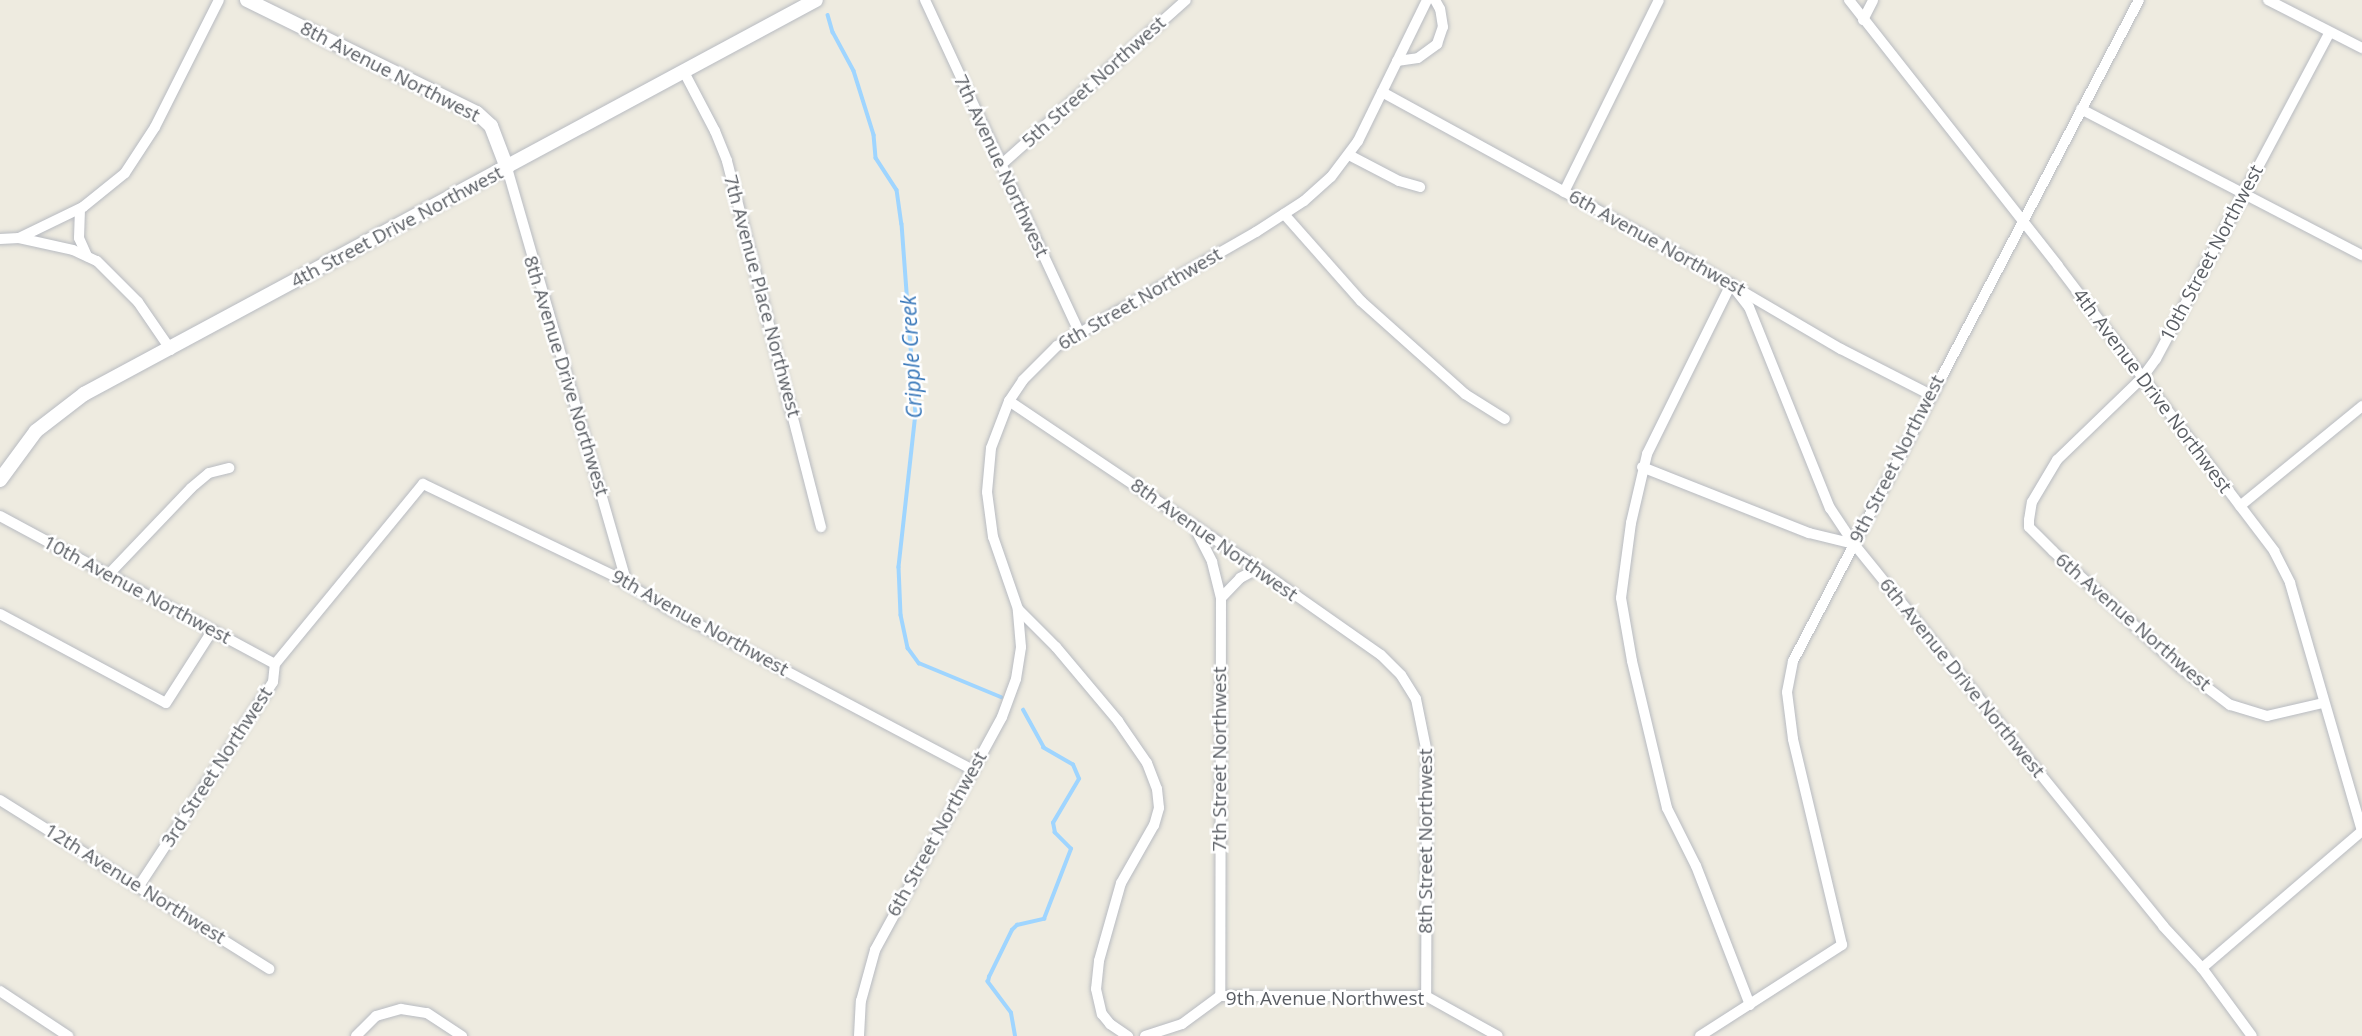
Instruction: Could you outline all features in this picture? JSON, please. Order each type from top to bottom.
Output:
[{"type":"main road","name":"8th Avenue Northwest","points":[[247,0],[477,113],[491,126],[507,168]]},
{"type":"main road","name":"4th Street Drive Northwest","points":[[0,480],[36,432],[84,394],[816,0]]},
{"type":"street","points":[[19,238],[80,209],[111,187],[137,156],[168,104],[219,0]]},
{"type":"street","name":"7th Avenue Northwest","points":[[925,0],[1079,332]]},
{"type":"street","name":"5th Street Northwest","points":[[1002,164],[1186,0]]},
{"type":"street","name":"6th Street Northwest","points":[[859,1036],[862,1001],[875,950],[1002,717],[1016,679],[1021,647],[1018,609],[993,537],[987,492],[991,448],[1009,401],[1039,362],[1079,332],[1284,214],[1318,190],[1349,155],[1427,0]]},
{"type":"street","points":[[1397,61],[1418,58],[1437,44],[1443,27],[1440,9],[1434,0]]},
{"type":"street","points":[[1564,192],[1659,0]]},
{"type":"street","name":"4th Avenue Drive Northwest","points":[[1849,0],[2022,220],[2283,565],[2362,831]]},
{"type":"street","points":[[1863,20],[1873,0]]},
{"type":"street","name":"9th Street Northwest","points":[[1750,1005],[1842,945],[1793,739],[1787,692],[1793,662],[2139,0]]},
{"type":"street","points":[[2268,0],[2362,48]]},
{"type":"street","name":"10th Street Northwest","points":[[2029,527],[2032,502],[2057,460],[2142,378],[2155,359],[2330,32]]},
{"type":"street","name":"7th Avenue Place Northwest","points":[[684,72],[715,131],[727,161],[821,527]]},
{"type":"street","name":"6th Avenue Northwest","points":[[1382,92],[1731,284],[1840,349],[1931,395]]},
{"type":"street","points":[[2081,109],[2362,255]]},
{"type":"street","points":[[1349,155],[1399,181],[1420,187]]},
{"type":"street","name":"8th Avenue Drive Northwest","points":[[507,168],[627,584]]},
{"type":"street","points":[[80,209],[79,238],[87,256]]},
{"type":"street","points":[[1284,214],[1362,301],[1465,394],[1505,419]]},
{"type":"street","points":[[0,239],[19,238],[97,261],[138,302],[171,349]]},
{"type":"street","points":[[1700,1036],[1750,1005],[1696,866],[1667,808],[1632,661],[1621,590],[1642,467],[1731,284]]},
{"type":"street","name":"6th Avenue Drive Northwest","points":[[1731,284],[1749,307],[1830,508],[1854,544],[2163,926],[2202,968],[2252,1036]]},
{"type":"street","name":"8th Avenue Northwest","points":[[1009,401],[1381,654],[1410,688]]},
{"type":"street","points":[[2240,506],[2362,406]]},
{"type":"street","points":[[1642,467],[1810,533],[1854,544]]},
{"type":"street","points":[[108,575],[191,488],[209,473],[229,468]]},
{"type":"street","name":"9th Avenue Northwest","points":[[423,484],[627,584],[669,609],[973,770]]},
{"type":"street","name":"3rd Street Northwest","points":[[139,886],[273,682],[275,664],[423,484]]},
{"type":"street","name":"10th Avenue Northwest","points":[[0,516],[275,664]]},
{"type":"street","name":"7th Street Northwest","points":[[1195,527],[1212,562],[1222,598],[1220,996]]},
{"type":"street","name":"6th Avenue Northwest","points":[[2029,527],[2181,668],[2230,705],[2267,716],[2323,703]]},
{"type":"street","points":[[1222,598],[1240,578],[1257,569]]},
{"type":"street","points":[[1018,609],[1056,648],[1118,721],[1147,763],[1157,789],[1158,808],[1154,825],[1121,883],[1099,961],[1098,1001],[1110,1024],[1128,1036]]},
{"type":"street","points":[[0,614],[166,702],[212,631]]},
{"type":"street","name":"8th Street Northwest","points":[[1410,688],[1424,732],[1428,766],[1426,996]]},
{"type":"street","name":"12th Avenue Northwest","points":[[0,800],[269,969]]},
{"type":"street","points":[[2202,968],[2362,831]]},
{"type":"street","points":[[0,991],[68,1036]]},
{"type":"street","name":"9th Avenue Northwest","points":[[1148,1035],[1182,1024],[1220,996],[1426,996],[1498,1036]]},
{"type":"street","points":[[356,1036],[376,1016],[401,1009],[428,1013],[462,1036]]},
{"type":"waterway","name":"Cripple Creek","points":[[828,15],[833,32],[854,71],[874,135],[876,158],[897,190],[902,224],[916,413],[899,567],[901,615],[908,648],[919,663],[1001,697]]},
{"type":"waterway","name":"Cripple Creek","points":[[1015,1036],[1011,1013],[988,982],[989,977],[1012,930],[1017,925],[1044,919],[1071,849],[1055,833],[1053,823],[1079,779],[1073,765],[1044,748],[1023,710]]}]
